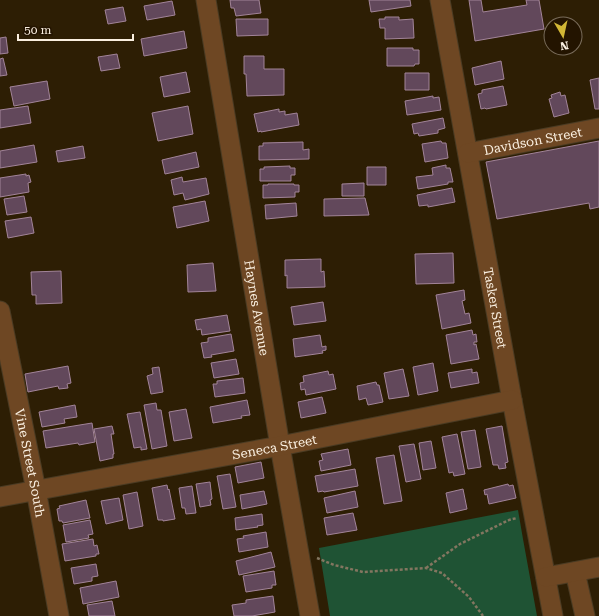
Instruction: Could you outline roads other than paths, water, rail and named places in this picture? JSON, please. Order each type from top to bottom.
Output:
[{"type":"street","name":"Haynes Avenue","points":[[206,0],[280,446],[310,616]]},
{"type":"street","name":"Tasker Street","points":[[440,0],[512,400],[553,616]]},
{"type":"street","name":"Davidson Street","points":[[468,153],[599,128]]},
{"type":"street","name":"Vine Street South","points":[[1,322],[36,490],[59,616]]},
{"type":"street","name":"Seneca Street","points":[[0,497],[280,446],[512,400]]},
{"type":"street","points":[[546,577],[599,567]]},
{"type":"street","points":[[575,572],[585,616]]}]
